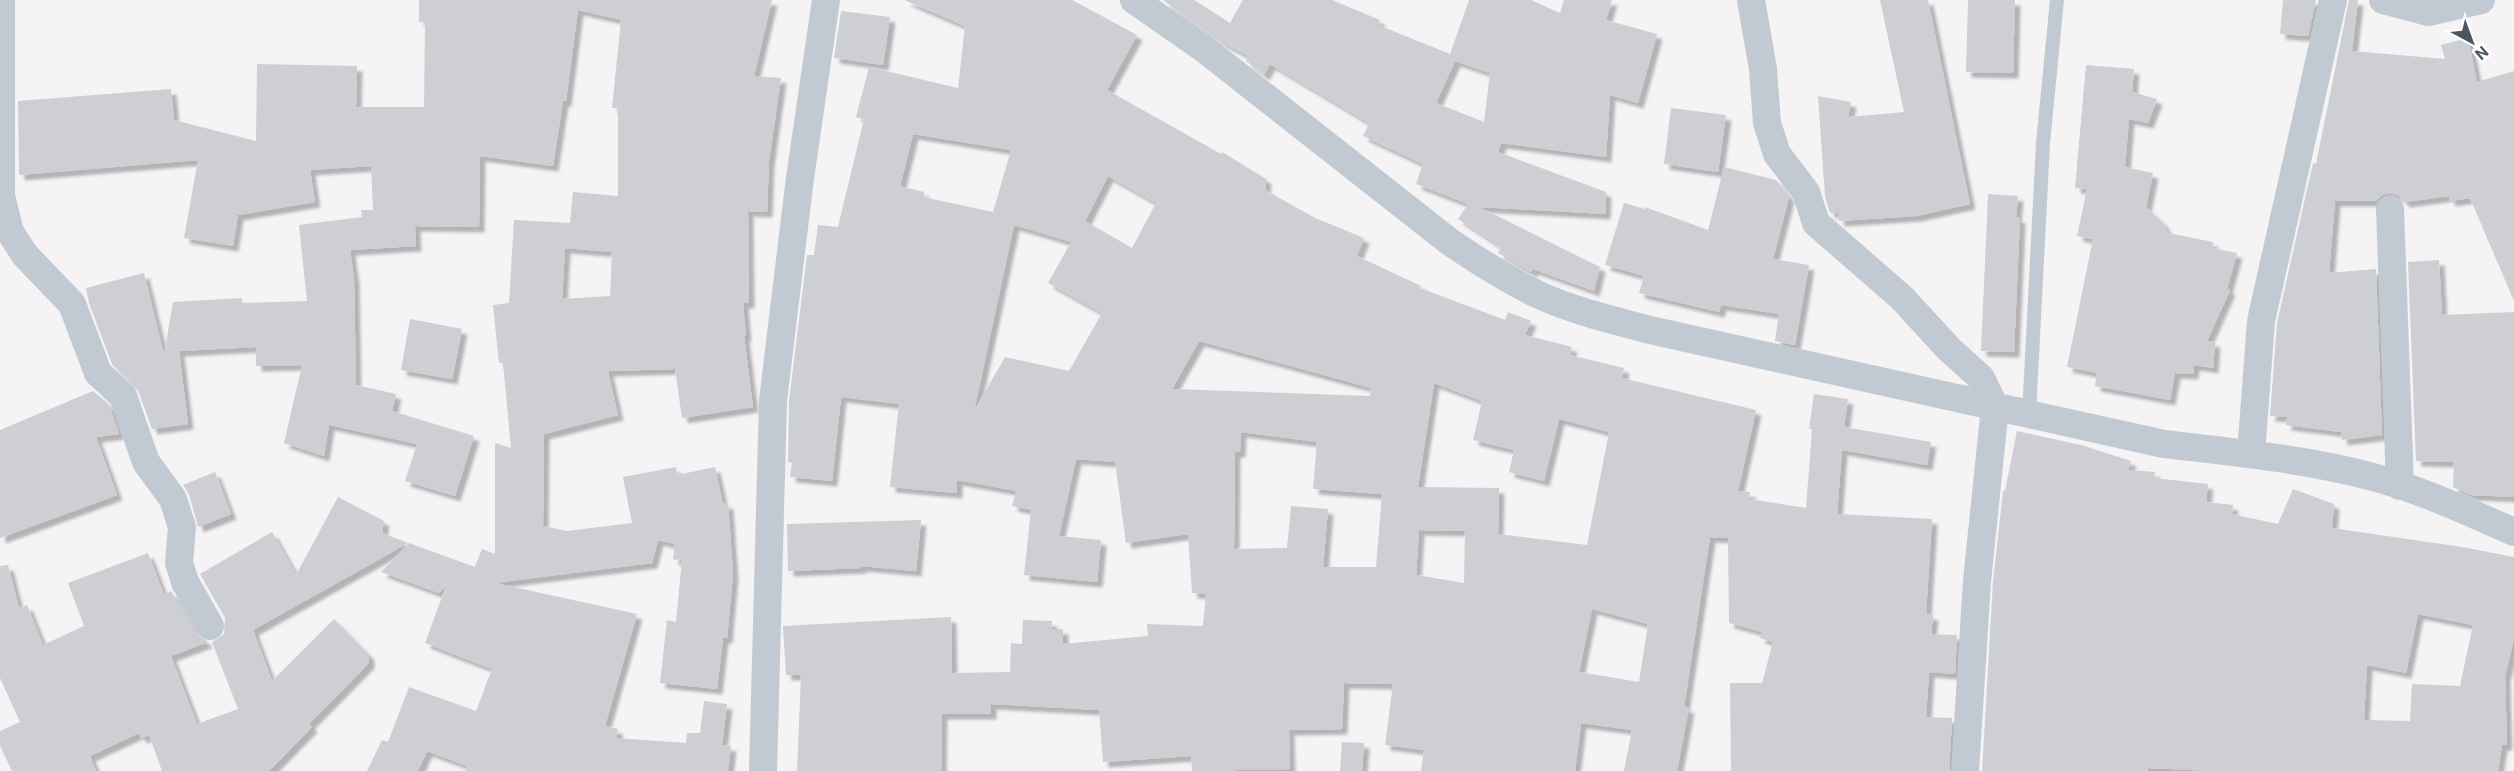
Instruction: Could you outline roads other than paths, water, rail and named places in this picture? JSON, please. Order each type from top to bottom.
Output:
[{"type":"street","points":[[1,0],[1,196],[10,232],[26,255],[72,304],[98,373],[123,396],[146,462],[173,499],[182,527],[179,563],[185,582],[210,626]]},
{"type":"street","points":[[763,771],[773,400],[826,0]]},
{"type":"street","points":[[1134,0],[1203,48],[1450,242],[1485,266],[1539,295],[1590,313],[1650,330],[2164,444],[2251,454],[2372,476],[2435,498],[2514,532]]},
{"type":"street","points":[[1751,0],[1763,69],[1767,123],[1777,154],[1806,192],[1816,223],[1902,298],[1949,349],[1981,378],[1995,407],[1977,581],[1965,771]]},
{"type":"street","points":[[2251,454],[2261,321],[2333,0]]},
{"type":"street","points":[[2383,0],[2428,12],[2481,0]]},
{"type":"street","points":[[2390,209],[2400,486]]},
{"type":"lane","points":[[2030,414],[2043,143],[2057,0]]}]
